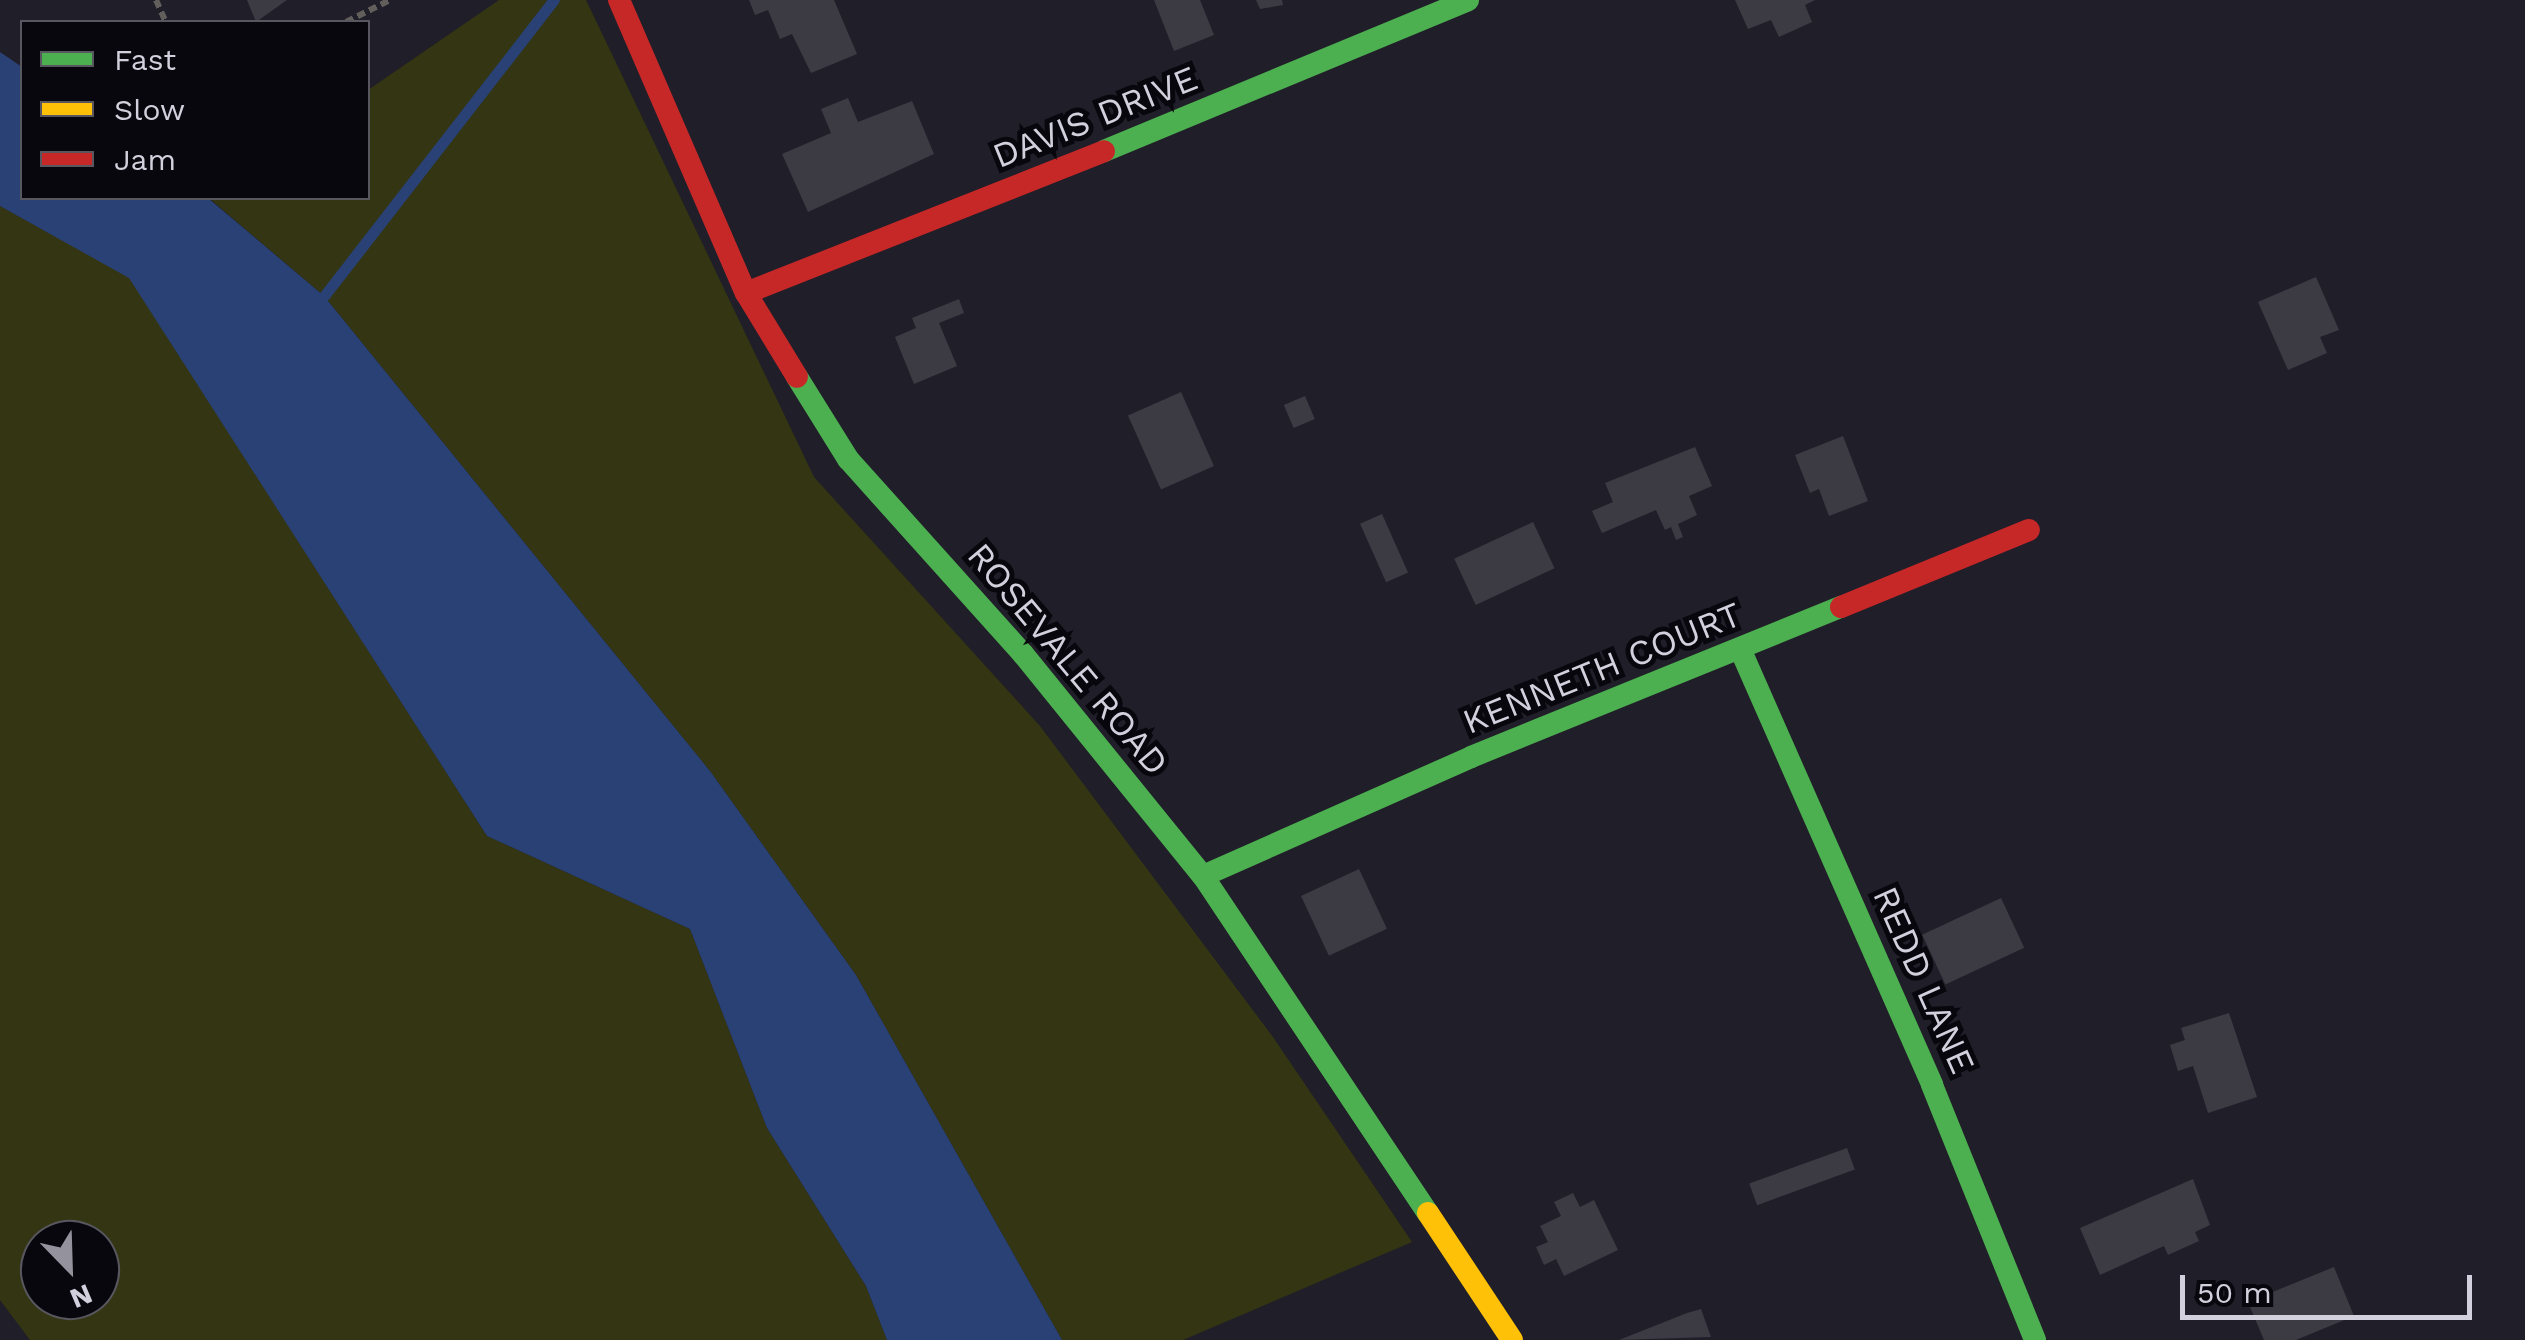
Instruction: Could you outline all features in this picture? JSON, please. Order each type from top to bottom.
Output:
[{"type":"street","name":"ROSEVALE ROAD","points":[[619,0],[746,293],[848,459],[1023,654],[1203,876],[1512,1340]]},
{"type":"street","name":"DAVIS DRIVE","points":[[746,293],[1287,80],[1468,0]]},
{"type":"street","name":"KENNETH COURT","points":[[1203,876],[1471,757],[1741,651],[2029,530]]},
{"type":"street","name":"REDD LANE","points":[[1741,651],[1932,1085],[2035,1340]]},
{"type":"path","points":[[350,20],[390,0]]},
{"type":"shaded area","points":[[499,0],[586,0],[814,477],[1040,726],[1273,1037],[1412,1242],[1183,1340],[1062,1340],[856,975],[710,771],[324,296],[211,200],[370,200],[370,89]]},
{"type":"shaded area","points":[[0,206],[129,277],[487,836],[690,929],[767,1128],[866,1286],[887,1340],[30,1340],[0,1300]]},
{"type":"water","points":[[0,52],[20,66],[20,200],[210,200],[324,296],[710,771],[856,975],[1062,1340],[887,1340],[866,1286],[767,1128],[690,929],[487,836],[129,278],[0,206]]},
{"type":"building","points":[[247,0],[287,0],[259,20],[255,20]]},
{"type":"building","points":[[749,0],[834,0],[857,54],[811,73],[792,34],[780,39],[768,10],[755,15]]},
{"type":"building","points":[[1154,0],[1200,0],[1214,35],[1174,51]]},
{"type":"building","points":[[1256,0],[1282,0],[1283,5],[1260,9]]},
{"type":"building","points":[[1735,0],[1815,0],[1805,5],[1812,22],[1779,37],[1771,20],[1748,29]]},
{"type":"building","points":[[848,98],[858,122],[912,101],[934,154],[808,212],[782,154],[831,133],[821,109]]},
{"type":"building","points":[[2316,277],[2339,330],[2320,337],[2327,353],[2288,370],[2258,302]]},
{"type":"building","points":[[959,299],[964,313],[939,323],[957,366],[914,384],[895,337],[916,328],[912,318]]},
{"type":"building","points":[[1181,392],[1214,466],[1161,490],[1128,416]]},
{"type":"building","points":[[1305,396],[1315,419],[1294,428],[1284,405]]},
{"type":"building","points":[[1843,436],[1868,501],[1829,516],[1819,489],[1810,493],[1795,455]]},
{"type":"building","points":[[1695,447],[1712,486],[1689,496],[1697,515],[1678,524],[1683,537],[1676,540],[1671,527],[1665,530],[1656,510],[1602,533],[1592,511],[1613,502],[1605,483]]},
{"type":"building","points":[[1382,514],[1408,572],[1386,582],[1360,524]]},
{"type":"building","points":[[1533,522],[1555,568],[1476,605],[1454,559]]},
{"type":"building","points":[[1359,869],[1387,929],[1329,956],[1301,896]]},
{"type":"building","points":[[2001,898],[2024,948],[1945,985],[1922,935]]},
{"type":"building","points":[[2229,1013],[2257,1097],[2208,1113],[2193,1066],[2178,1071],[2170,1045],[2185,1040],[2181,1028]]},
{"type":"building","points":[[1847,1148],[1855,1170],[1757,1205],[1749,1184]]},
{"type":"building","points":[[2193,1179],[2210,1225],[2195,1232],[2199,1241],[2168,1255],[2164,1246],[2100,1275],[2080,1228]]},
{"type":"building","points":[[1573,1193],[1580,1207],[1594,1200],[1618,1250],[1564,1276],[1556,1259],[1544,1265],[1536,1247],[1548,1242],[1540,1226],[1561,1216],[1554,1202]]},
{"type":"building","points":[[2334,1267],[2354,1316],[2296,1340],[2264,1340],[2248,1302]]},
{"type":"building","points":[[1701,1309],[1711,1337],[1619,1340],[1687,1313]]},
{"type":"waterway","points":[[324,296],[554,0]]},
{"type":"traffic: fast","points":[[1104,151],[1468,0]]},
{"type":"traffic: fast","points":[[797,377],[848,459],[1023,654],[1203,876],[1428,1213]]},
{"type":"traffic: fast","points":[[1203,876],[1471,757],[1841,607]]},
{"type":"traffic: fast","points":[[1741,651],[1932,1085],[2035,1340]]},
{"type":"traffic: slow","points":[[1428,1213],[1512,1340]]},
{"type":"traffic: jam","points":[[619,0],[746,293],[797,377]]},
{"type":"traffic: jam","points":[[746,293],[1104,151]]},
{"type":"traffic: jam","points":[[1841,607],[2029,530]]}]
